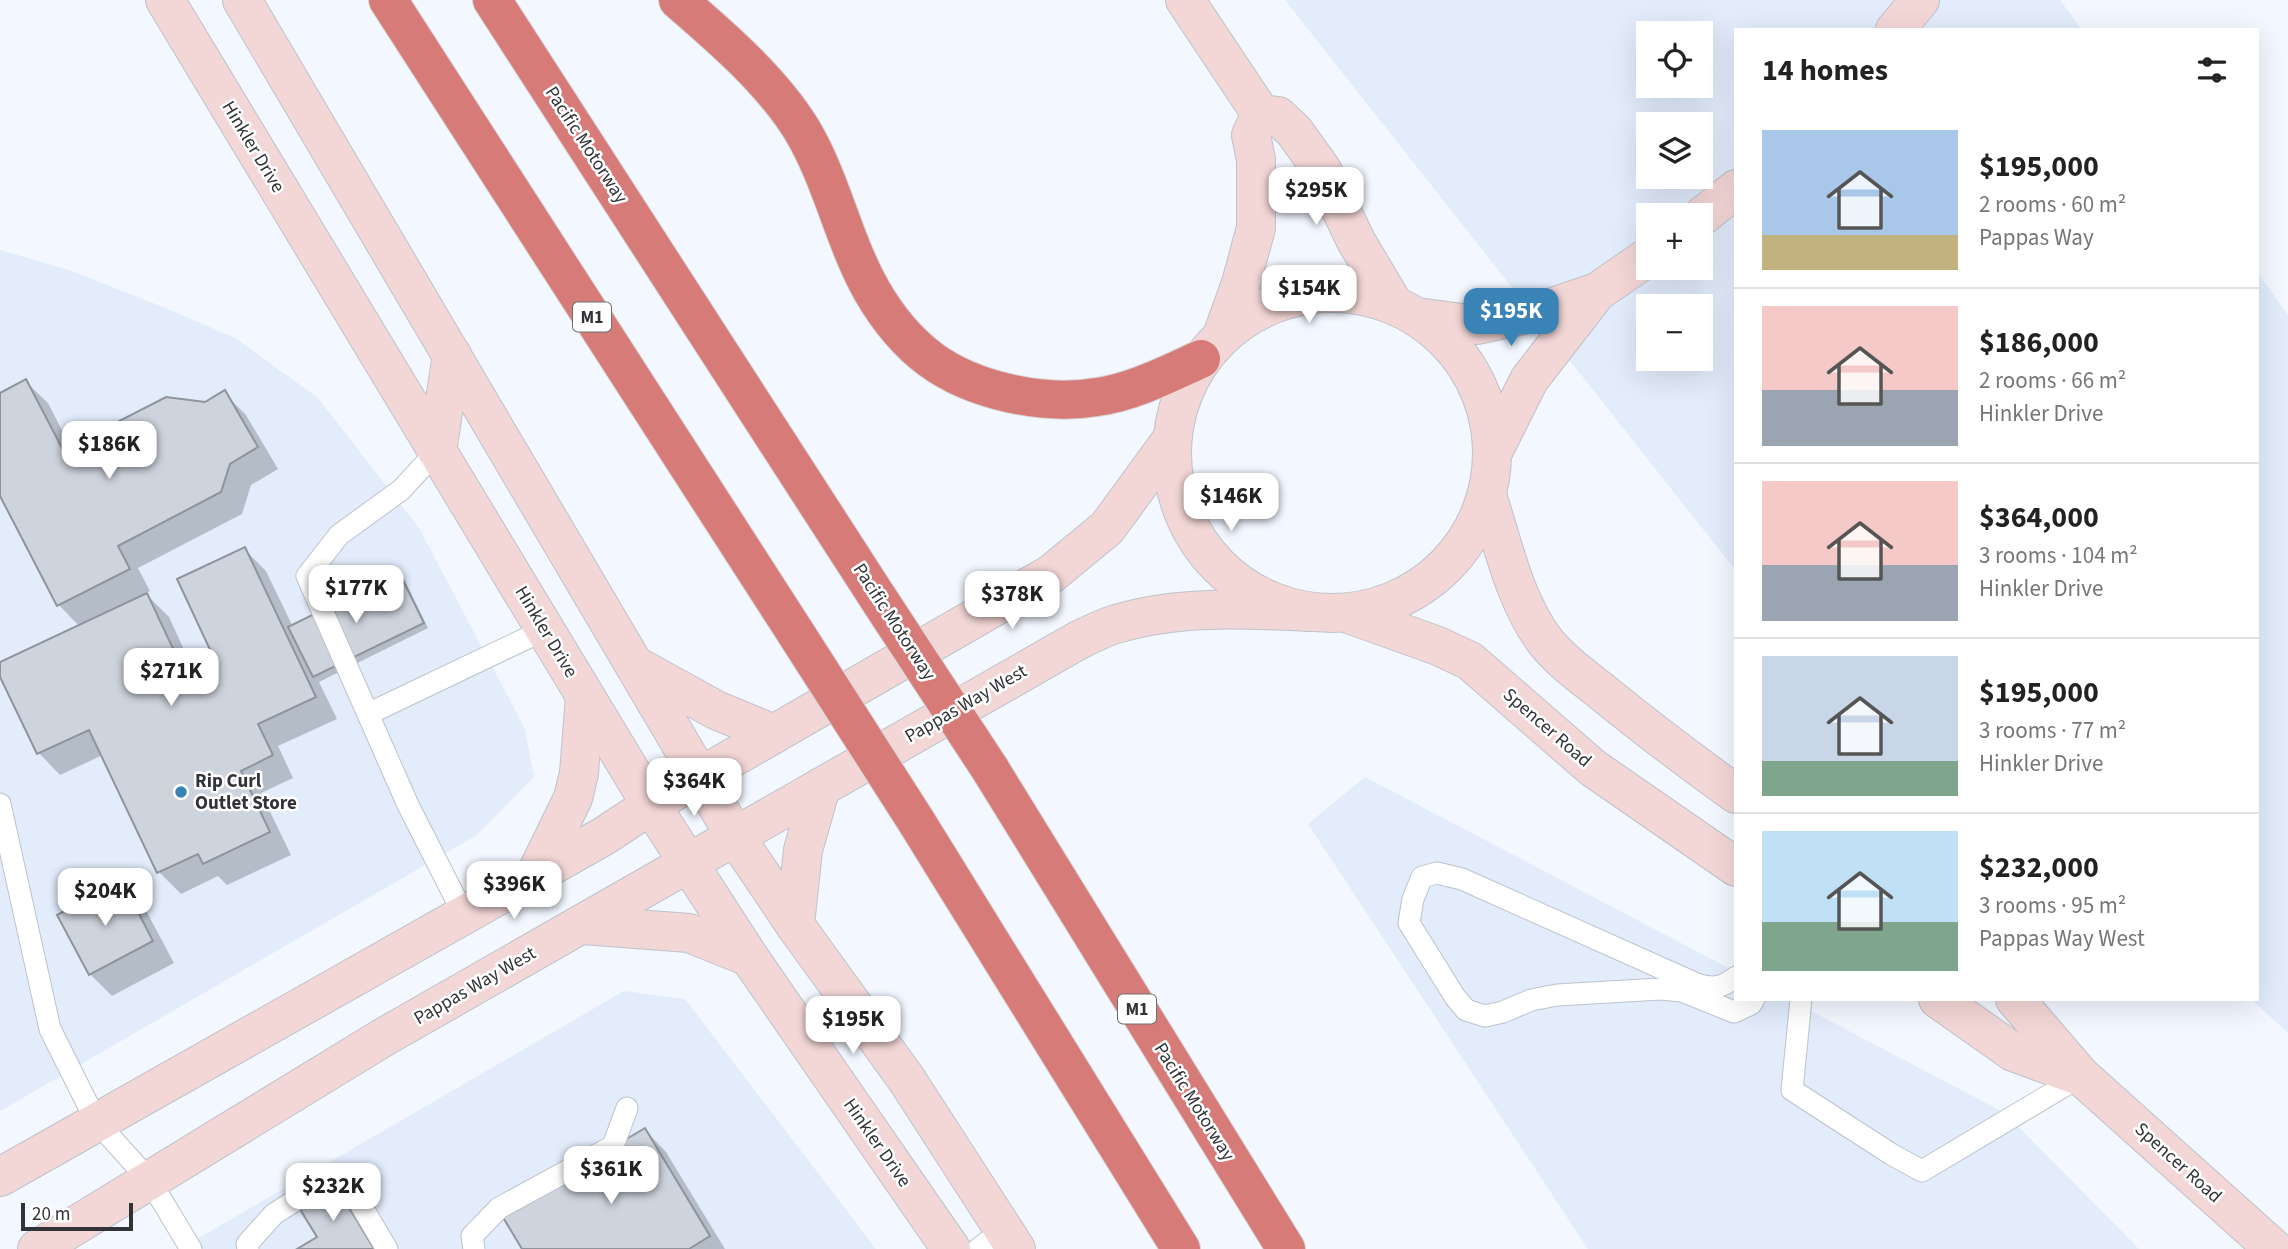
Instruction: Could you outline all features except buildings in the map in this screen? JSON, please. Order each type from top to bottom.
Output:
[{"type":"highway","name":"M1","points":[[388,0],[916,821],[1181,1249]]},
{"type":"highway","name":"Pacific Motorway","points":[[492,0],[990,769],[1286,1249]]},
{"type":"highway","points":[[678,0],[721,38],[771,91],[802,131],[871,289],[893,325],[930,360],[967,379],[1009,394],[1050,399],[1097,398],[1150,382],[1212,348]]},
{"type":"street","points":[[145,0],[172,12]]},
{"type":"street","points":[[242,0],[735,836],[906,1080],[1000,1242]]},
{"type":"street","points":[[1185,0],[1261,114],[1278,116],[1294,131],[1322,170],[1356,241],[1406,311],[1458,352],[1484,398],[1494,450],[1493,474],[1488,498],[1467,542],[1435,577],[1393,602],[1346,613]]},
{"type":"street","points":[[1897,28],[1920,0]]},
{"type":"street","name":"Hinkler Drive","points":[[172,12],[651,805],[749,957],[951,1249]]},
{"type":"street","points":[[1261,114],[1251,135],[1256,160],[1256,228],[1241,283],[1212,348],[1181,398],[1172,439],[1175,488],[1192,533],[1222,570],[1262,597],[1309,612]]},
{"type":"street","points":[[1713,207],[1734,191]]},
{"type":"street","points":[[1212,348],[1260,310],[1304,295],[1349,294],[1406,311],[1477,325],[1541,311],[1597,292],[1636,265]]},
{"type":"street","points":[[1494,450],[1528,380],[1597,292]]},
{"type":"street","points":[[437,451],[452,355]]},
{"type":"street","points":[[0,1177],[604,836],[651,805],[1051,574],[1107,528],[1172,439]]},
{"type":"street","points":[[1488,498],[1509,567],[1525,606],[1545,641],[1569,665],[1668,746],[1734,793]]},
{"type":"street","name":"Pappas Way West","points":[[37,1249],[384,1037],[1077,641],[1114,625],[1163,613],[1228,609],[1346,613]]},
{"type":"street","name":"Spencer Road","points":[[1346,613],[1438,646],[1470,661],[1593,768],[1734,866]]},
{"type":"street","points":[[634,665],[716,710],[774,734]]},
{"type":"street","points":[[536,874],[573,798],[579,773],[585,696]]},
{"type":"street","points":[[795,925],[803,850],[821,787]]},
{"type":"street","points":[[583,925],[689,933],[749,957]]},
{"type":"street","name":"Spencer Road","points":[[1941,1001],[2013,1052],[2081,1076]]},
{"type":"street","name":"Spencer Road","points":[[2017,1001],[2081,1076],[2274,1249]]},
{"type":"lane","points":[[437,451],[401,490],[339,535],[307,576],[408,805],[464,915]]},
{"type":"lane","points":[[368,714],[544,629]]},
{"type":"lane","points":[[0,804],[50,1029],[96,1121],[150,1181],[191,1249]]},
{"type":"lane","points":[[1734,978],[1722,987],[1699,985],[1462,879],[1437,873],[1422,877],[1413,899],[1409,923],[1437,970],[1466,1010],[1485,1016],[1503,1012],[1531,1000],[1599,991],[1682,991],[1734,1012],[1753,1001]]},
{"type":"lane","points":[[1801,1001],[1792,1090],[1922,1171],[2081,1076]]},
{"type":"lane","points":[[474,1249],[472,1236],[499,1208],[613,1146],[626,1108]]},
{"type":"lane","points":[[248,1249],[247,1244],[274,1214],[329,1179],[345,1178],[387,1249]]},
{"type":"shaded area","points":[[1285,0],[2060,0],[2081,28],[1734,28],[1734,568]]},
{"type":"shaded area","points":[[0,250],[69,270],[237,339],[318,398],[419,528],[525,729],[534,777],[477,835],[0,1111]]},
{"type":"shaded area","points":[[2259,274],[2288,315],[2288,1033],[2253,1001],[2259,1001]]},
{"type":"shaded area","points":[[1365,777],[1734,971],[1734,1001],[1792,1001],[2005,1113],[2139,1249],[1588,1249],[1308,824]]},
{"type":"shaded area","points":[[624,991],[685,999],[876,1249],[180,1249]]},
{"type":"place","name":"Rip Curl Outlet Store","points":[[181,792]]}]
